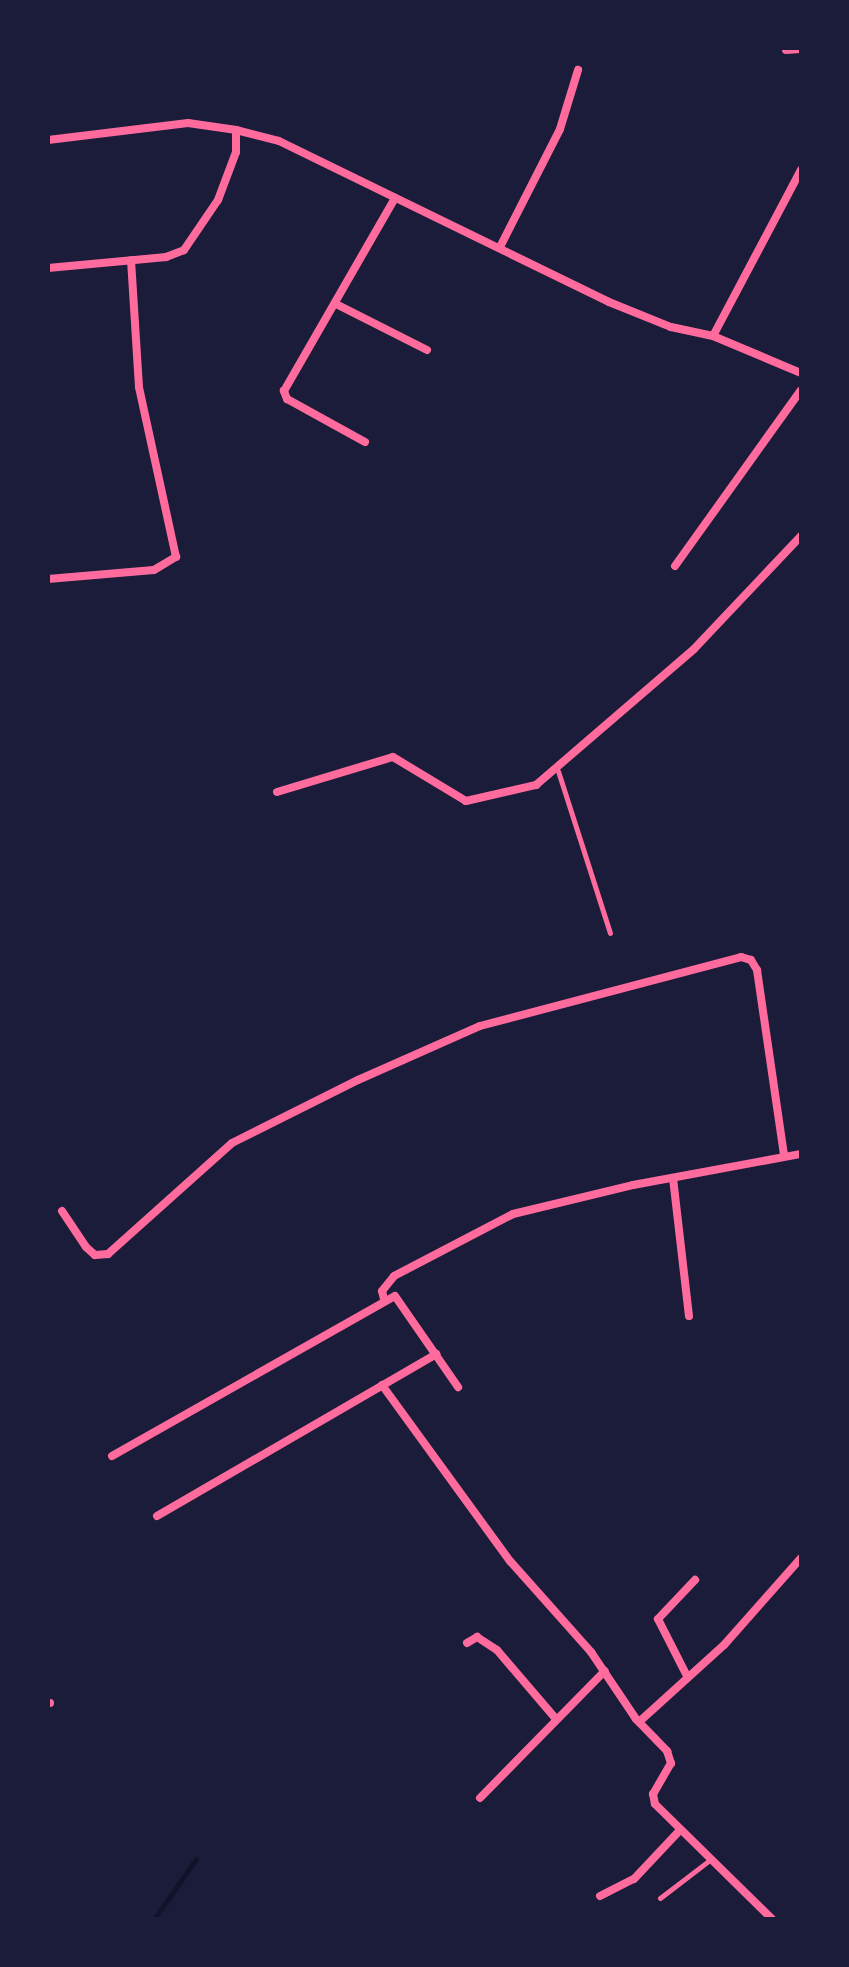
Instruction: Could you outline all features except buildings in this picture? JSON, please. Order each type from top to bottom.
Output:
[{"type":"street","points":[[786,50],[801,49]]},
{"type":"street","points":[[500,247],[560,129],[578,70]]},
{"type":"street","points":[[48,140],[188,123],[236,130],[279,141],[609,302],[671,327],[713,336],[801,373]]},
{"type":"street","points":[[48,268],[166,257],[196,239],[218,200],[236,152],[236,130]]},
{"type":"street","points":[[713,336],[801,170]]},
{"type":"street","points":[[365,442],[287,399],[284,391],[395,198]]},
{"type":"street","points":[[48,579],[154,570],[176,557],[139,387],[131,260]]},
{"type":"street","points":[[336,304],[427,350]]},
{"type":"street","points":[[675,566],[801,390]]},
{"type":"street","points":[[277,792],[385,758],[401,760],[466,801],[536,785],[558,771],[720,624],[801,536]]},
{"type":"street","points":[[62,1211],[86,1247],[95,1255],[108,1254],[232,1143],[358,1080],[480,1026],[741,957],[757,970],[784,1156]]},
{"type":"street","points":[[384,1299],[382,1291],[394,1276],[513,1214],[673,1178],[801,1154]]},
{"type":"street","points":[[673,1178],[689,1316]]},
{"type":"street","points":[[112,1456],[384,1299],[395,1296],[403,1302],[458,1387]]},
{"type":"street","points":[[157,1516],[436,1354]]},
{"type":"street","points":[[382,1385],[510,1561],[605,1671],[671,1763],[652,1799],[772,1919]]},
{"type":"street","points":[[639,1722],[773,1595],[801,1558]]},
{"type":"street","points":[[687,1676],[658,1619],[695,1580]]},
{"type":"street","points":[[467,1643],[477,1637],[497,1650],[556,1719]]},
{"type":"street","points":[[480,1798],[605,1671]]},
{"type":"street","points":[[600,1896],[634,1879],[680,1830]]},
{"type":"lane","points":[[558,771],[610,933]]},
{"type":"lane","points":[[660,1898],[711,1859]]},
{"type":"waterway","points":[[154,1919],[196,1859]]}]
